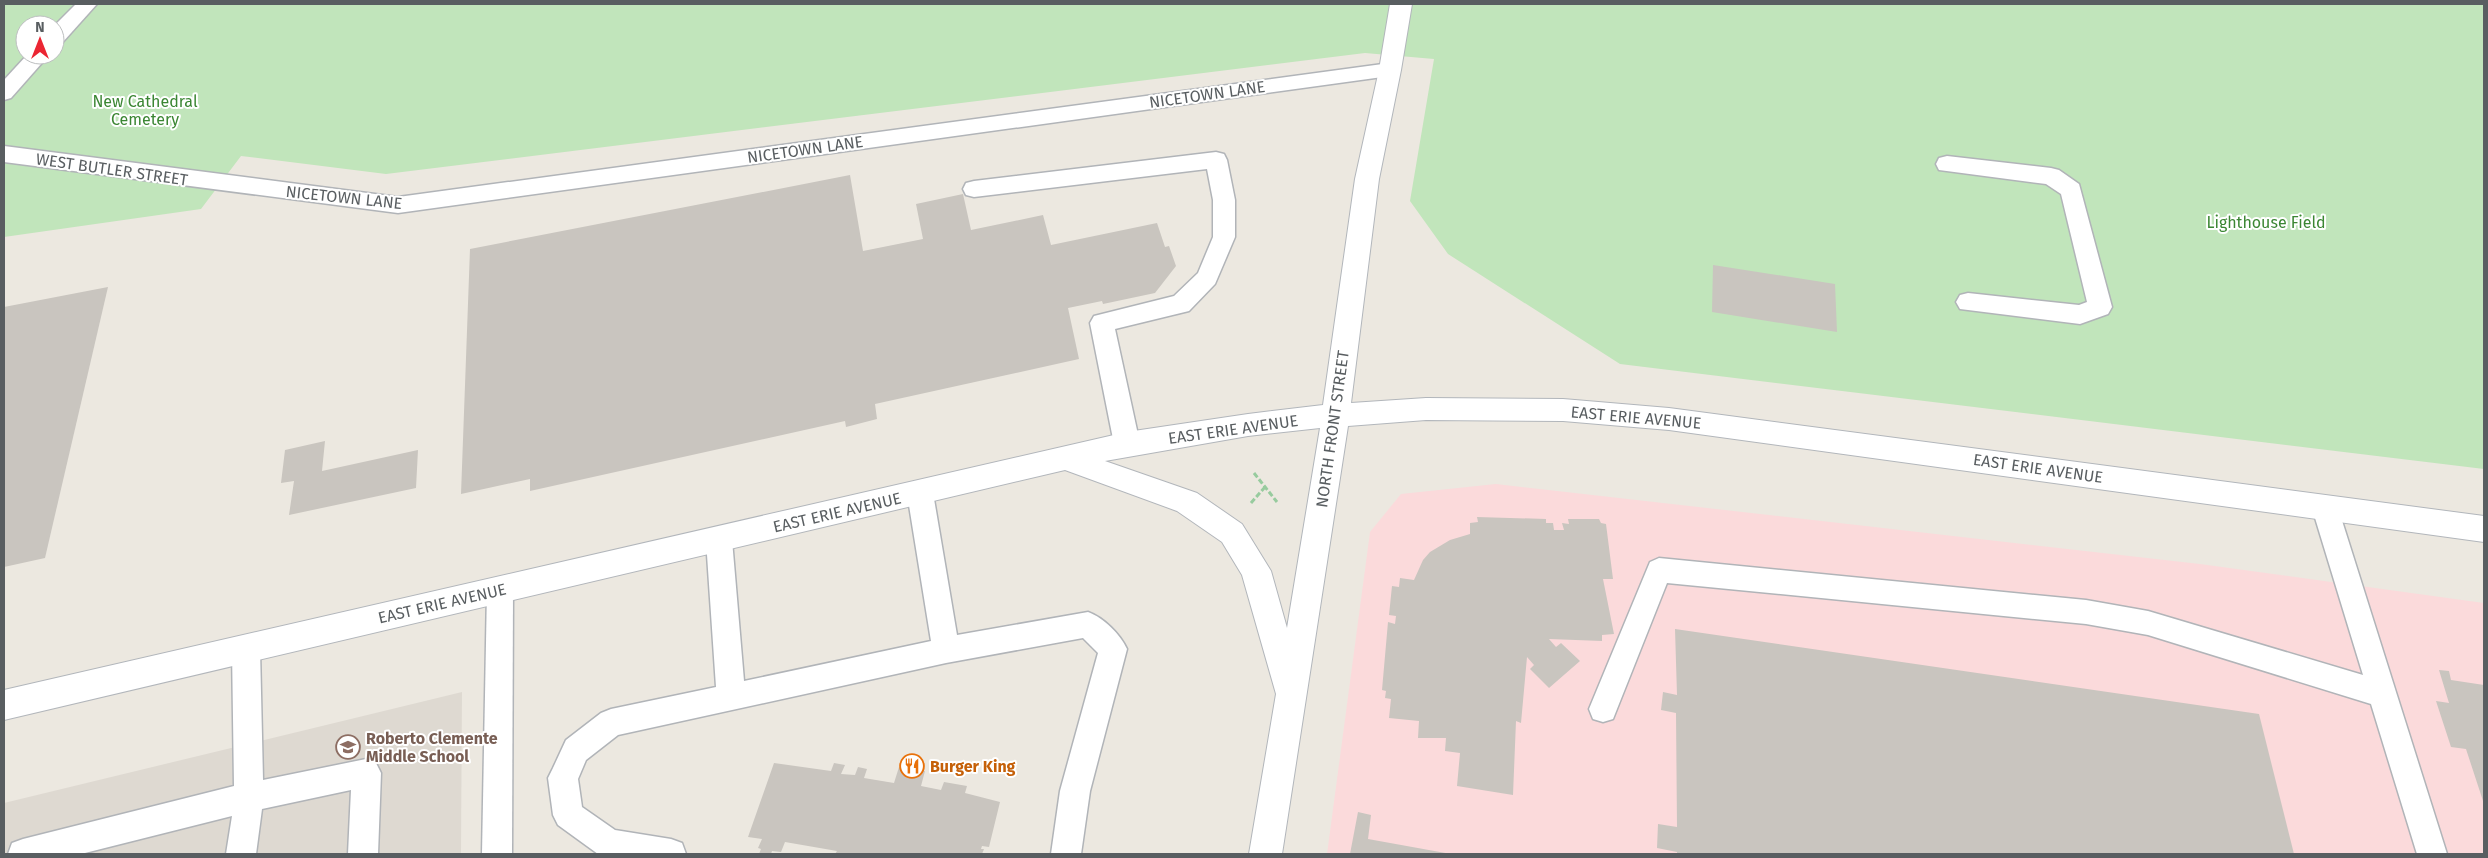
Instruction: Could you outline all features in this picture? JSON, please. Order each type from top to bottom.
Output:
[{"type":"main road","name":"NORTH FRONT STREET","points":[[1266,854],[1335,415],[1367,179],[1390,70],[1401,4]]},
{"type":"main road","name":"EAST ERIE AVENUE","points":[[4,705],[1127,444],[1248,425],[1335,415],[1475,408],[1563,410],[1669,419],[2484,529]]},
{"type":"main road","points":[[1066,459],[1187,502],[1232,533],[1256,571],[1291,697]]},
{"type":"lane","points":[[65,27],[87,4]]},
{"type":"lane","points":[[4,93],[30,65]]},
{"type":"lane","name":"NICETOWN LANE","points":[[220,184],[398,205],[1390,70]]},
{"type":"lane","name":"WEST BUTLER STREET","points":[[4,154],[220,184]]},
{"type":"lane","points":[[974,189],[1216,160],[1224,200],[1224,236],[1207,278],[1181,304],[1102,323],[1127,444]]},
{"type":"lane","points":[[1947,164],[2051,176],[2071,190],[2100,307],[2080,315],[1968,302]]},
{"type":"lane","points":[[920,492],[946,650]]},
{"type":"lane","points":[[2325,508],[2432,854]]},
{"type":"lane","points":[[718,540],[731,697]]},
{"type":"lane","points":[[1603,709],[1659,570],[2086,612],[2148,623],[2382,694]]},
{"type":"lane","points":[[497,854],[500,590]]},
{"type":"lane","points":[[671,854],[609,844],[568,815],[563,778],[576,750],[611,723],[946,650],[1088,625],[1113,649],[1075,791],[1066,854]]},
{"type":"lane","points":[[242,854],[249,797],[246,649]]},
{"type":"lane","points":[[23,854],[249,797],[366,773],[363,854]]},
{"type":"path","points":[[1254,473],[1277,502]]},
{"type":"path","points":[[1248,507],[1265,487]]},
{"type":"shaded area","points":[[1496,484],[2200,564],[2484,603],[2484,854],[1327,854],[1370,532],[1401,494]]},
{"type":"shaded area","name":"Roberto Clemente Middle School","points":[[462,692],[461,854],[4,854],[4,803]]},
{"type":"green space","name":"Lighthouse Field","points":[[4,4],[2484,4],[2484,469],[1620,364],[1448,254],[1410,201],[1434,59],[1365,53],[386,174],[241,156],[201,209],[4,237]]},
{"type":"building","points":[[850,175],[863,251],[923,239],[916,204],[963,194],[971,230],[1043,215],[1051,245],[1157,223],[1165,247],[1169,246],[1176,266],[1155,293],[1103,304],[1102,301],[1068,308],[1079,359],[875,404],[877,419],[846,427],[845,421],[530,491],[530,479],[461,494],[470,249]]},
{"type":"building","points":[[1713,265],[1835,284],[1837,332],[1712,312]]},
{"type":"building","points":[[108,287],[45,558],[4,567],[4,307]]},
{"type":"building","points":[[325,441],[322,471],[418,450],[416,488],[289,515],[294,481],[281,483],[285,450]]},
{"type":"building","points":[[1477,517],[1546,519],[1546,523],[1553,523],[1554,530],[1564,530],[1562,523],[1569,524],[1568,519],[1599,519],[1601,523],[1606,524],[1613,579],[1603,579],[1614,634],[1602,635],[1602,641],[1549,639],[1556,647],[1561,643],[1580,661],[1549,688],[1530,669],[1534,665],[1527,657],[1521,723],[1516,721],[1513,795],[1457,786],[1460,753],[1445,751],[1446,738],[1418,738],[1419,721],[1389,718],[1391,699],[1385,698],[1386,691],[1382,690],[1388,622],[1395,624],[1396,616],[1389,615],[1392,586],[1399,587],[1400,578],[1414,580],[1423,560],[1430,552],[1450,540],[1470,534],[1470,523],[1478,522]]},
{"type":"building","points":[[1675,629],[2259,714],[2294,854],[1677,854],[1677,852],[1657,848],[1658,824],[1677,827],[1676,713],[1661,710],[1663,692],[1677,695]]},
{"type":"building","points":[[2439,670],[2449,671],[2451,680],[2484,685],[2484,804],[2466,749],[2451,747],[2436,701],[2449,703]]},
{"type":"building","points":[[774,763],[831,771],[834,763],[845,765],[841,774],[855,775],[858,767],[867,769],[864,778],[894,783],[899,767],[925,771],[921,786],[941,790],[944,782],[967,786],[965,793],[1000,802],[989,847],[982,846],[981,849],[984,849],[982,854],[835,854],[837,851],[785,842],[781,852],[772,851],[771,854],[759,854],[761,849],[758,848],[762,839],[748,837]]},
{"type":"building","points":[[1358,812],[1371,815],[1368,839],[1451,854],[1350,854]]},
{"type":"place","name":"Roberto Clemente Middle School","points":[[348,747]]},
{"type":"place","name":"Burger King","points":[[912,766]]},
{"type":"park label","name":"New Cathedral Cemetery","points":[[145,110]]}]
